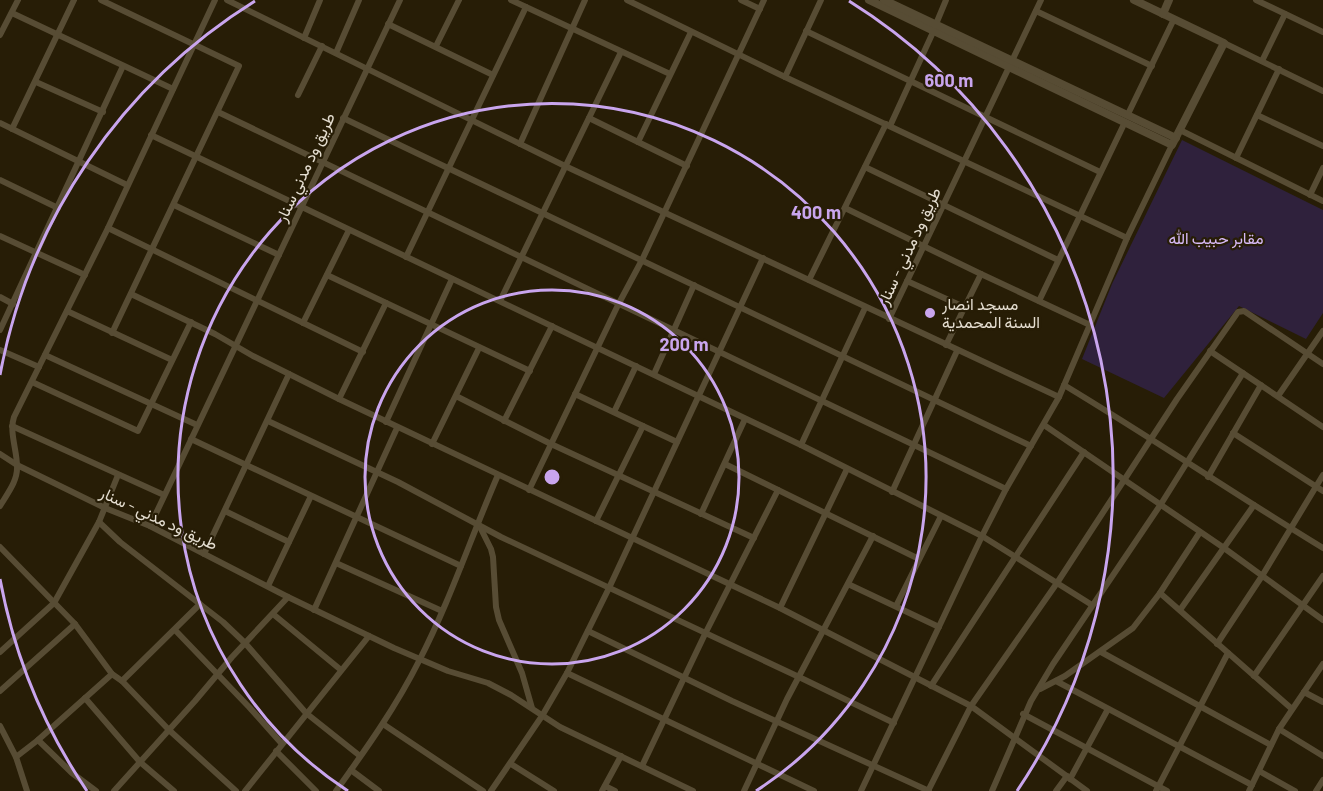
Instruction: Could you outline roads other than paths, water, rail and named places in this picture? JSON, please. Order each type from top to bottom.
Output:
[{"type":"street","points":[[0,35],[18,0]]},
{"type":"street","points":[[12,129],[74,0]]},
{"type":"street","points":[[101,0],[239,66],[112,333]]},
{"type":"street","points":[[0,506],[14,483],[18,465],[12,426],[15,417],[108,228],[215,0]]},
{"type":"street","points":[[227,0],[565,166],[889,319]]},
{"type":"street","points":[[304,38],[320,0]]},
{"type":"street","points":[[336,53],[360,0]]},
{"type":"street","name":"طريق ود مدني سنار","points":[[150,526],[399,0]]},
{"type":"street","points":[[436,46],[459,0]]},
{"type":"street","points":[[512,0],[670,74]]},
{"type":"street","points":[[520,144],[585,0]]},
{"type":"street","points":[[627,0],[643,3],[691,32],[738,55],[1127,238]]},
{"type":"street","points":[[741,0],[760,9]]},
{"type":"street","points":[[529,490],[642,260],[764,0]]},
{"type":"street","points":[[785,77],[821,0]]},
{"type":"street","points":[[868,0],[935,27],[1126,118],[1236,158],[1323,201]]},
{"type":"street","points":[[810,280],[865,167],[911,82],[946,0]]},
{"type":"street","name":"طريق ود مدني - سنار","points":[[1041,0],[889,319],[1059,397]]},
{"type":"street","points":[[1134,0],[1323,90]]},
{"type":"street","points":[[1162,14],[1169,0]]},
{"type":"street","points":[[1256,0],[1323,32]]},
{"type":"street","points":[[890,1],[935,27]]},
{"type":"street","points":[[406,257],[526,7]]},
{"type":"street","points":[[1036,11],[1152,66]]},
{"type":"street","points":[[12,13],[173,89]]},
{"type":"street","points":[[1262,61],[1285,14]]},
{"type":"street","points":[[1039,301],[1174,19]]},
{"type":"street","points":[[388,24],[493,75]]},
{"type":"street","points":[[806,31],[1100,172]]},
{"type":"street","points":[[638,142],[691,32]]},
{"type":"street","points":[[861,791],[982,536],[1059,397],[1127,238],[1224,43]]},
{"type":"street","points":[[298,95],[322,46]]},
{"type":"street","points":[[500,302],[621,51]]},
{"type":"street","points":[[0,330],[123,66]]},
{"type":"street","points":[[1236,158],[1279,69]]},
{"type":"street","points":[[36,82],[103,112]]},
{"type":"street","points":[[218,112],[1006,489]]},
{"type":"street","points":[[1257,115],[1323,146]]},
{"type":"street","points":[[344,118],[1031,446]]},
{"type":"street","points":[[589,118],[687,166]]},
{"type":"street","points":[[0,123],[127,185]]},
{"type":"street","points":[[151,135],[801,445],[982,536],[1092,605]]},
{"type":"street","points":[[865,167],[1058,260]]},
{"type":"street","points":[[1310,195],[1323,168]]},
{"type":"street","points":[[0,180],[58,208]]},
{"type":"street","points":[[174,205],[279,255]]},
{"type":"street","points":[[845,208],[923,247],[1090,324]]},
{"type":"street","points":[[108,228],[363,352]]},
{"type":"street","points":[[303,323],[349,230]]},
{"type":"street","points":[[0,236],[85,275]]},
{"type":"street","points":[[491,791],[542,716],[567,673],[763,258]]},
{"type":"street","points":[[946,345],[981,274]]},
{"type":"street","points":[[327,275],[530,371]]},
{"type":"street","points":[[386,422],[452,279]]},
{"type":"street","points":[[907,281],[964,307]]},
{"type":"street","points":[[654,374],[694,285]]},
{"type":"street","points":[[131,294],[191,322],[398,428],[780,608],[971,706],[1087,791]]},
{"type":"street","points":[[0,297],[13,304]]},
{"type":"street","points":[[339,399],[386,303]]},
{"type":"street","points":[[801,445],[866,308]]},
{"type":"street","points":[[67,311],[172,360]]},
{"type":"street","points":[[588,631],[777,722],[928,791],[971,706],[1056,583],[1151,437],[1238,312],[1241,311],[1323,364]]},
{"type":"street","points":[[32,382],[138,431],[191,322]]},
{"type":"street","points":[[504,420],[552,326]]},
{"type":"street","points":[[1278,396],[1323,332]]},
{"type":"street","points":[[432,444],[479,348]]},
{"type":"street","points":[[0,350],[39,367]]},
{"type":"street","points":[[892,492],[957,351]]},
{"type":"street","points":[[1210,351],[1323,427]]},
{"type":"street","points":[[45,355],[198,425]]},
{"type":"street","points":[[614,412],[636,366]]},
{"type":"street","points":[[992,791],[1023,714],[1053,664],[1161,504],[1243,373]]},
{"type":"street","points":[[204,554],[289,374]]},
{"type":"street","points":[[1064,385],[1151,437],[1208,477],[1323,548]]},
{"type":"street","points":[[1208,477],[1261,385]]},
{"type":"street","points":[[575,394],[677,442]]},
{"type":"street","points":[[456,396],[551,444],[754,538]]},
{"type":"street","points":[[701,514],[745,419]]},
{"type":"street","points":[[268,421],[377,472],[501,537],[799,676],[894,723]]},
{"type":"street","points":[[1044,425],[1224,548],[1323,620]]},
{"type":"street","points":[[12,426],[164,495]]},
{"type":"street","points":[[596,521],[643,426]]},
{"type":"street","points":[[314,610],[398,428]]},
{"type":"street","points":[[1233,433],[1323,491]]},
{"type":"street","points":[[191,439],[461,566]]},
{"type":"street","points":[[931,686],[1017,558],[1084,452]]},
{"type":"street","name":"طريق ود مدني - سنار","points":[[0,454],[105,508],[150,526],[369,636],[420,659],[488,683],[542,716],[693,791]]},
{"type":"street","points":[[725,464],[919,559]]},
{"type":"street","points":[[780,608],[847,469]]},
{"type":"street","points":[[0,652],[54,603],[99,522],[118,475]]},
{"type":"street","points":[[1217,644],[1262,576],[1323,475]]},
{"type":"street","points":[[336,791],[383,724],[420,659],[498,476]]},
{"type":"street","points":[[642,766],[705,634],[778,490]]},
{"type":"street","points":[[268,586],[311,496]]},
{"type":"street","points":[[1180,610],[1254,505]]},
{"type":"street","points":[[225,511],[289,542]]},
{"type":"street","points":[[896,606],[941,516]]},
{"type":"street","name":"طريق ود مدني - سنار","points":[[99,522],[120,542],[200,604],[245,643],[306,712],[360,756]]},
{"type":"street","points":[[478,524],[493,557],[499,620],[522,673],[532,708]]},
{"type":"street","points":[[1039,690],[1056,681],[1133,628],[1160,593],[1200,532]]},
{"type":"street","points":[[744,791],[799,676],[873,536]]},
{"type":"street","points":[[0,547],[75,624],[112,674],[236,791]]},
{"type":"street","points":[[336,563],[442,611]]},
{"type":"street","points":[[1254,676],[1323,576]]},
{"type":"street","points":[[848,584],[939,627]]},
{"type":"street","points":[[1160,593],[1292,710]]},
{"type":"street","points":[[114,791],[288,597]]},
{"type":"street","points":[[122,681],[200,604]]},
{"type":"street","points":[[273,614],[341,670]]},
{"type":"street","points":[[0,691],[75,624]]},
{"type":"street","points":[[175,630],[218,673],[282,744]]},
{"type":"street","points":[[245,791],[369,636]]},
{"type":"street","points":[[1101,651],[1271,745]]},
{"type":"street","points":[[1158,789],[1228,653]]},
{"type":"street","points":[[1056,681],[1179,746],[1251,788],[1279,729],[1323,664]]},
{"type":"street","points":[[567,673],[813,791]]},
{"type":"street","points":[[16,757],[112,674]]},
{"type":"street","points":[[1304,692],[1323,702]]},
{"type":"street","points":[[86,698],[140,762],[174,791]]},
{"type":"street","points":[[1056,791],[1069,778],[1108,709]]},
{"type":"street","points":[[1023,714],[1158,789],[1167,791]]},
{"type":"street","points":[[383,724],[483,791]]},
{"type":"street","points":[[0,726],[16,757],[27,791]]},
{"type":"street","points":[[1279,729],[1323,756]]},
{"type":"street","points":[[38,740],[72,773],[96,791]]},
{"type":"street","points":[[276,751],[316,791]]},
{"type":"street","points":[[615,791],[604,788],[621,756]]},
{"type":"street","points":[[511,764],[554,791]]},
{"type":"street","points":[[351,770],[379,791]]},
{"type":"street","points":[[1258,771],[1295,791]]},
{"type":"street","points":[[1316,791],[1323,780]]},
{"type":"place","name":"مسجد انصار السنة المحمدية","points":[[930,313]]},
{"type":"park label","name":"مقابر حبيب الله","points":[[1216,238]]}]
